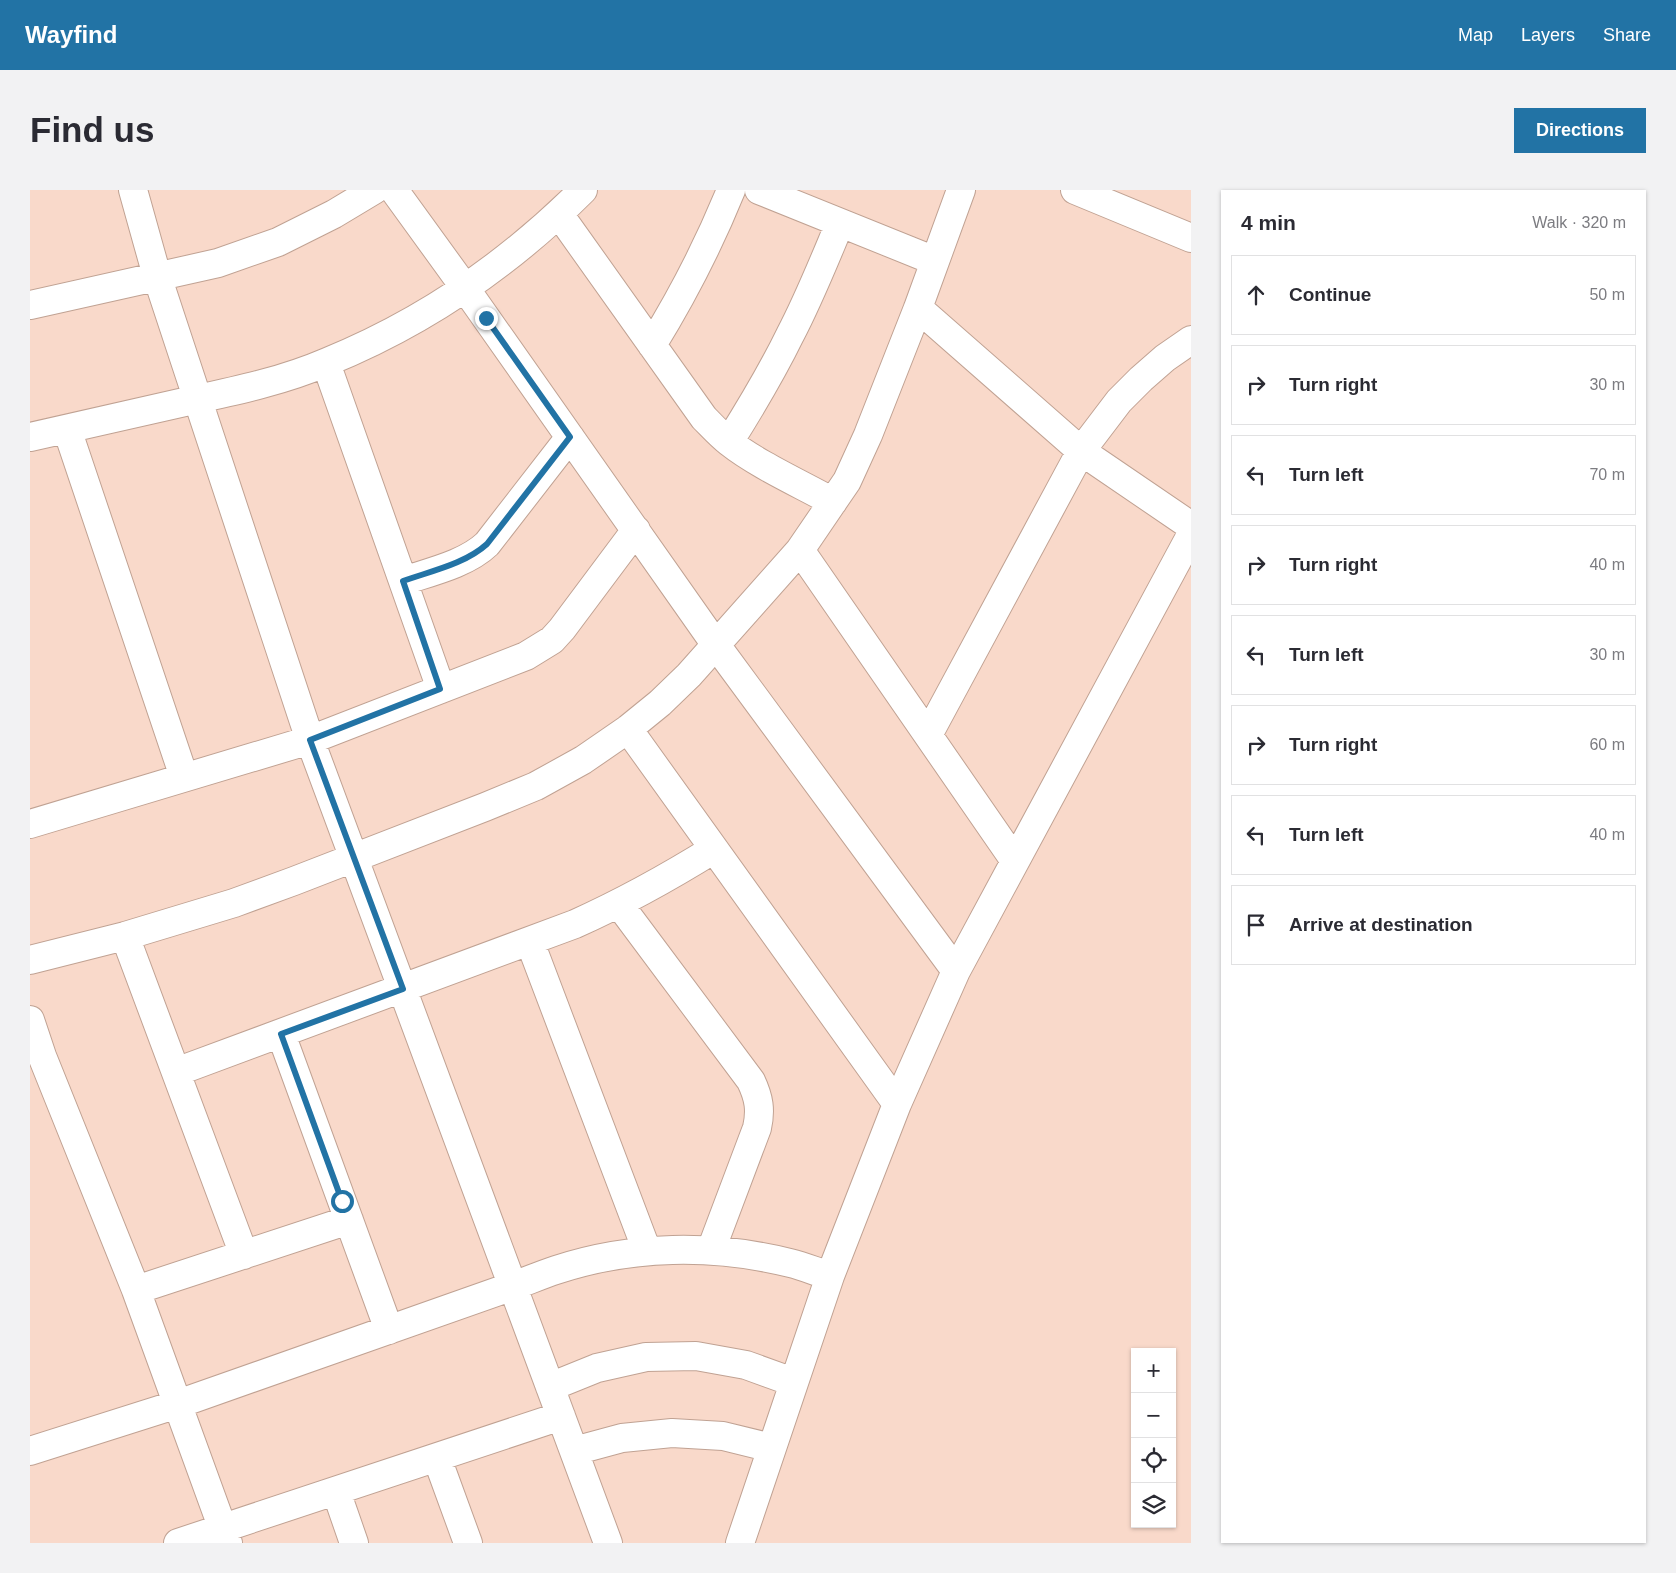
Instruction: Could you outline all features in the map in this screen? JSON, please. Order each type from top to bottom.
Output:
[{"type":"street","points":[[133,190],[157,276],[310,740],[608,1543]]},
{"type":"street","points":[[30,305],[218,262],[278,242],[334,214],[374,190]]},
{"type":"street","points":[[394,190],[716,645],[956,971]]},
{"type":"street","points":[[30,437],[250,387],[326,363],[374,342],[421,316],[465,288],[523,246],[583,190]]},
{"type":"street","points":[[652,345],[698,265],[731,190]]},
{"type":"street","points":[[759,190],[935,261]]},
{"type":"street","points":[[30,960],[125,936],[234,903],[536,786],[583,760],[628,729],[660,703],[716,645],[800,550],[847,481],[918,308],[961,190]]},
{"type":"street","points":[[1075,190],[1191,238]]},
{"type":"street","points":[[559,214],[704,418],[729,442],[755,460],[833,502]]},
{"type":"street","points":[[729,442],[761,390],[790,335],[817,280],[840,223]]},
{"type":"street","points":[[918,308],[1081,450],[1191,526]]},
{"type":"street","points":[[928,735],[1081,450],[1119,401],[1141,379],[1165,358],[1191,340]]},
{"type":"street","points":[[326,363],[440,689]]},
{"type":"street","points":[[67,429],[184,778]]},
{"type":"street","points":[[403,581],[465,559],[481,550],[570,437]]},
{"type":"street","points":[[30,824],[310,740],[526,656],[552,640],[562,629],[636,530]]},
{"type":"street","points":[[740,1543],[830,1276],[897,1104],[956,971],[1191,535]]},
{"type":"street","points":[[800,550],[1015,861]]},
{"type":"street","points":[[628,729],[897,1104]]},
{"type":"street","points":[[176,1072],[575,924],[619,904],[667,878],[714,849]]},
{"type":"street","points":[[619,904],[751,1081],[756,1092],[759,1104],[757,1128],[711,1250]]},
{"type":"street","points":[[125,936],[244,1255]]},
{"type":"street","points":[[530,942],[647,1251]]},
{"type":"street","points":[[30,1020],[42,1056],[136,1290],[226,1536]]},
{"type":"street","points":[[281,1034],[389,1330]]},
{"type":"street","points":[[136,1290],[349,1220]]},
{"type":"street","points":[[30,1451],[178,1404],[556,1270],[592,1260],[647,1251],[711,1250],[791,1263],[830,1276]]},
{"type":"street","points":[[550,1387],[597,1368],[646,1357],[696,1356],[746,1365],[793,1382]]},
{"type":"street","points":[[178,1543],[226,1536],[336,1491],[561,1416]]},
{"type":"street","points":[[574,1451],[622,1438],[672,1433],[723,1436],[772,1448]]},
{"type":"street","points":[[437,1458],[468,1543]]},
{"type":"street","points":[[336,1491],[354,1543]]},
{"type":"route","points":[[342,1201],[281,1034],[403,989],[310,740],[440,689],[403,581],[465,559],[481,550],[570,437],[486,318]]}]
